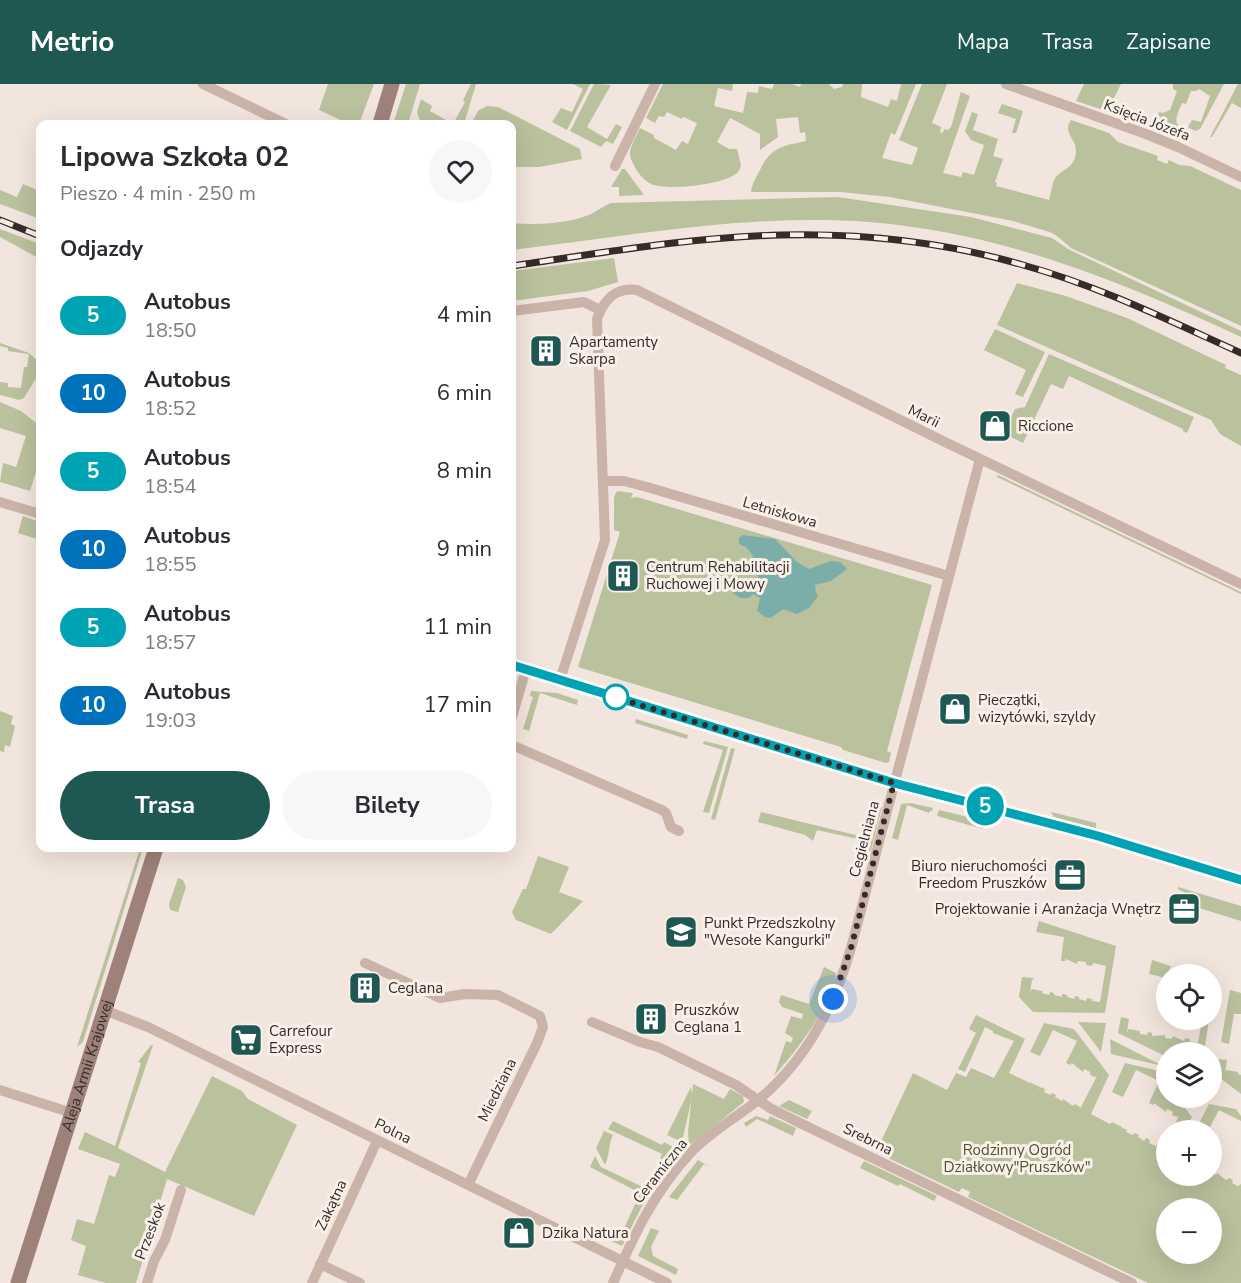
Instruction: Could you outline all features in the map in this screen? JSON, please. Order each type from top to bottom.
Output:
[{"type":"street","points":[[203,84],[278,120]]},
{"type":"street","points":[[381,120],[392,84]]},
{"type":"street","points":[[615,166],[656,84]]},
{"type":"street","name":"Księcia Józefa","points":[[1005,84],[1146,134],[1241,177]]},
{"type":"street","name":"Marii","points":[[600,310],[614,293],[637,290],[980,459],[1241,584]]},
{"type":"street","points":[[516,310],[584,302],[600,310],[597,323],[604,540],[560,680]]},
{"type":"street","name":"Cegielniana","points":[[758,1100],[802,1052],[826,1014],[845,968],[980,459]]},
{"type":"street","name":"Letniskowa","points":[[603,481],[624,481],[647,487],[949,576]]},
{"type":"street","points":[[0,501],[36,513]]},
{"type":"street","points":[[516,666],[894,783],[1098,836],[1241,880]]},
{"type":"street","points":[[516,703],[526,669]]},
{"type":"street","points":[[516,747],[662,810],[666,813],[671,827],[678,831]]},
{"type":"street","name":"Aleja Armii Krajowej","points":[[18,1283],[155,852]]},
{"type":"street","name":"Miedziana","points":[[365,963],[440,998],[465,994],[498,995],[540,1016],[543,1027],[468,1185]]},
{"type":"street","name":"Polna","points":[[104,1010],[148,1027],[667,1283]]},
{"type":"street","name":"Srebrna","points":[[592,1022],[658,1047],[735,1085],[813,1130],[1132,1283]]},
{"type":"street","points":[[0,1090],[72,1113]]},
{"type":"street","name":"Ceramiczna","points":[[613,1283],[644,1216],[669,1179],[699,1145],[758,1100]]},
{"type":"street","name":"Zakątna","points":[[312,1283],[377,1141]]},
{"type":"street","name":"Przeskok","points":[[147,1283],[154,1261],[165,1240],[181,1190]]},
{"type":"street","points":[[320,1264],[360,1283]]},
{"type":"green space","points":[[328,84],[374,84],[360,120],[340,120],[319,110]]},
{"type":"green space","points":[[406,84],[420,84],[409,120],[394,120]]},
{"type":"green space","points":[[471,84],[476,84],[465,120],[455,120]]},
{"type":"green space","points":[[573,84],[590,84],[567,130],[552,122],[561,108],[572,112],[583,89]]},
{"type":"green space","points":[[594,84],[611,85],[587,127],[607,139],[616,124],[622,127],[613,144],[606,141],[601,147],[570,131]]},
{"type":"green space","points":[[663,84],[733,84],[732,91],[718,88],[714,106],[743,113],[747,92],[758,93],[759,86],[772,89],[774,84],[792,84],[800,87],[801,84],[829,84],[834,89],[842,87],[843,84],[862,84],[861,97],[888,107],[891,99],[897,101],[901,84],[916,84],[895,135],[891,133],[882,158],[912,165],[918,148],[899,140],[922,84],[947,84],[932,123],[941,127],[940,132],[943,133],[944,129],[948,130],[951,127],[961,92],[970,96],[943,173],[961,177],[963,172],[974,175],[984,145],[971,140],[965,131],[972,112],[978,114],[973,130],[998,139],[993,156],[1003,159],[995,182],[996,186],[1049,200],[1055,179],[1074,161],[1076,151],[1068,128],[1071,120],[1109,133],[1118,142],[1158,156],[1157,160],[1167,164],[1169,160],[1179,165],[1190,166],[1241,190],[1241,326],[1071,248],[1050,232],[1013,221],[890,197],[840,192],[751,192],[753,183],[768,156],[784,146],[806,141],[805,132],[800,133],[798,117],[776,119],[778,137],[760,150],[760,134],[730,118],[717,142],[729,149],[737,149],[741,165],[737,173],[720,181],[695,186],[669,187],[651,184],[638,171],[630,154],[640,128],[676,150],[682,141],[688,144],[697,123],[667,112],[664,117],[659,116],[655,123],[646,118]]},
{"type":"green space","points":[[1084,84],[1121,84],[1114,98],[1106,103],[1103,110],[1076,101]]},
{"type":"green space","points":[[1173,84],[1224,84],[1200,129],[1195,131],[1188,127],[1192,120],[1201,122],[1210,96],[1199,89],[1191,91],[1186,104],[1182,103],[1177,115],[1178,130],[1182,131],[1178,138],[1154,128],[1159,112],[1170,110],[1177,91],[1173,89]]},
{"type":"green space","points":[[1238,84],[1241,84],[1241,108],[1232,103],[1210,137]]},
{"type":"green space","points":[[421,99],[432,106],[430,111],[446,120],[420,120],[417,112]]},
{"type":"green space","points":[[1002,104],[1023,111],[1016,133],[1012,133],[1016,119],[998,113]]},
{"type":"green space","points":[[487,106],[498,107],[580,149],[582,159],[539,167],[516,167],[516,120],[473,120],[478,111]]},
{"type":"green space","points":[[622,169],[625,169],[644,195],[619,196],[619,187],[611,187]]},
{"type":"green space","points":[[23,184],[36,189],[36,218],[0,204],[0,190],[17,197]]},
{"type":"green space","points":[[838,197],[971,217],[1052,238],[1068,249],[1241,331],[1241,337],[1151,297],[1060,263],[1014,248],[919,228],[824,220],[734,223],[516,249],[516,223],[540,224],[568,221],[589,215],[611,203]]},
{"type":"green space","points":[[0,229],[36,242],[36,257],[0,237]]},
{"type":"green space","points":[[614,258],[618,282],[588,291],[516,300],[516,270]]},
{"type":"green space","points":[[1017,283],[1066,296],[1127,318],[1226,365],[1225,368],[1241,375],[1241,446],[1220,434],[1211,420],[997,325]]},
{"type":"green space","points":[[995,329],[1045,352],[1023,397],[1015,394],[1026,370],[984,350]]},
{"type":"green space","points":[[0,343],[29,353],[36,359],[36,378],[24,398],[19,400],[0,395],[0,382],[8,383],[8,387],[21,388],[24,367],[27,367],[29,354],[8,351],[8,348],[0,346]]},
{"type":"green space","points":[[1049,354],[1194,417],[1187,433],[1183,429],[1069,376],[1063,389],[1051,384],[1023,443],[1003,433],[1015,409],[1025,407]]},
{"type":"green space","points":[[0,402],[21,411],[36,423],[36,472],[30,491],[0,482],[3,463],[16,467],[26,436],[0,428]]},
{"type":"green space","points":[[998,475],[1241,592],[1241,594],[997,477]]},
{"type":"green space","points":[[617,491],[633,493],[631,498],[637,497],[932,585],[887,751],[891,753],[889,762],[843,750],[841,747],[578,667],[620,532],[614,530],[614,497]]},
{"type":"green space","points":[[23,516],[36,521],[36,539],[18,533]]},
{"type":"green space","points":[[531,691],[557,693],[578,700],[577,705],[540,693],[529,731],[523,729],[533,697],[530,696]]},
{"type":"green space","points":[[0,711],[13,716],[11,724],[15,726],[10,747],[5,745],[4,752],[0,751]]},
{"type":"green space","points":[[636,719],[688,735],[687,739],[635,723]]},
{"type":"green space","points":[[704,741],[728,747],[709,813],[703,812],[723,750],[703,744]]},
{"type":"green space","points":[[731,748],[735,749],[715,820],[711,819]]},
{"type":"green space","points":[[911,803],[933,808],[929,813],[907,805],[898,840],[892,838],[901,804]]},
{"type":"green space","points":[[877,806],[882,807],[871,850],[865,854],[858,853],[862,840],[817,830],[813,841],[805,835],[758,822],[761,812],[868,838]]},
{"type":"green space","points":[[939,810],[985,821],[983,829],[937,816]]},
{"type":"green space","points":[[1051,812],[1096,823],[1096,828],[1054,817]]},
{"type":"green space","points":[[139,852],[142,852],[83,1042],[77,1047]]},
{"type":"green space","points":[[538,856],[569,867],[559,892],[583,901],[551,934],[516,920],[512,912],[523,889],[526,889]]},
{"type":"green space","points":[[178,878],[183,880],[186,887],[178,912],[170,910],[169,904]]},
{"type":"green space","points":[[1178,887],[1241,906],[1241,921],[1180,902],[1184,892]]},
{"type":"green space","points":[[1039,921],[1116,946],[1105,1013],[1033,1012],[1019,997],[1022,977],[1034,978],[1030,992],[1032,989],[1049,995],[1050,992],[1062,997],[1062,994],[1074,999],[1075,996],[1086,1001],[1087,998],[1100,1002],[1106,966],[1093,963],[1092,966],[1086,965],[1086,962],[1078,961],[1077,964],[1066,959],[1061,961],[1064,937],[1036,932]]},
{"type":"green space","points":[[1152,960],[1165,964],[1156,964],[1156,976],[1149,974]]},
{"type":"green space","points":[[824,967],[836,973],[828,999],[802,1042],[774,1076],[786,1041],[791,1043],[793,1038],[785,1033],[791,1016],[802,1019],[803,1014],[782,1007],[779,1002],[781,995],[809,1004]]},
{"type":"green space","points":[[1230,990],[1241,993],[1241,1014],[1234,1014],[1229,1044],[1221,1042]]},
{"type":"green space","name":"Rodzinny Ogród Działkowy\"Pruszków\"","points":[[976,1015],[1025,1039],[1009,1073],[1028,1082],[1027,1084],[1029,1082],[1040,1087],[1039,1090],[1041,1087],[1045,1089],[1044,1092],[1056,1095],[1055,1097],[1062,1101],[1063,1099],[1073,1106],[1075,1104],[1080,1109],[1097,1076],[1090,1075],[1090,1072],[1084,1069],[1083,1072],[1072,1063],[1070,1065],[1066,1063],[1077,1041],[1053,1030],[1040,1056],[1030,1052],[1044,1023],[1074,1029],[1109,1075],[1091,1114],[1110,1124],[1112,1122],[1122,1127],[1121,1129],[1127,1130],[1126,1132],[1139,1135],[1138,1137],[1144,1141],[1146,1138],[1150,1140],[1149,1143],[1156,1146],[1156,1186],[1222,1186],[1222,1177],[1226,1180],[1229,1178],[1233,1180],[1232,1183],[1238,1186],[1241,1184],[1241,1283],[1148,1283],[968,1197],[970,1192],[962,1188],[959,1192],[876,1152],[913,1073],[947,1090],[956,1073],[966,1077],[971,1068],[994,1078],[1014,1041],[993,1033],[985,1027],[965,1072],[958,1069],[976,1033],[969,1029]]},
{"type":"green space","points":[[1121,1017],[1129,1019],[1127,1032],[1129,1029],[1147,1035],[1148,1032],[1152,1033],[1152,1036],[1165,1035],[1165,1038],[1172,1039],[1173,1036],[1184,1041],[1185,1038],[1190,1039],[1190,1042],[1156,1042],[1156,1052],[1118,1033]]},
{"type":"green space","points":[[1078,1022],[1106,1023],[1101,1052]]},
{"type":"green space","points":[[1200,1030],[1207,1030],[1206,1042],[1198,1042]]},
{"type":"green space","points":[[1110,1039],[1156,1064],[1111,1054]]},
{"type":"green space","points":[[153,1045],[118,1148],[165,1172],[212,1076],[242,1091],[248,1099],[297,1125],[254,1216],[167,1179],[136,1283],[106,1283],[78,1275],[86,1246],[71,1240],[77,1219],[94,1224],[109,1175],[115,1177],[120,1164],[78,1149],[85,1132],[115,1146],[141,1063],[138,1062]]},
{"type":"green space","points":[[1222,1059],[1227,1060],[1225,1072],[1226,1070],[1238,1072],[1241,1075],[1241,1094],[1222,1080]]},
{"type":"green space","points":[[1125,1063],[1156,1071],[1156,1080],[1136,1070],[1123,1097],[1112,1092]]},
{"type":"green space","points":[[693,1084],[724,1099],[730,1089],[743,1096],[744,1102],[689,1146],[688,1132]]},
{"type":"green space","points":[[691,1087],[692,1097],[682,1142],[667,1135]]},
{"type":"green space","points":[[1156,1088],[1156,1104],[1149,1103]]},
{"type":"green space","points":[[789,1100],[812,1111],[807,1119],[779,1106]]},
{"type":"green space","points":[[1222,1106],[1236,1109],[1241,1116],[1241,1121],[1219,1110],[1214,1120],[1201,1120],[1207,1108]]},
{"type":"green space","points":[[1161,1108],[1185,1108],[1192,1117],[1190,1120],[1177,1120],[1179,1115],[1177,1117],[1172,1115],[1173,1112],[1167,1109],[1166,1112]]},
{"type":"green space","points":[[756,1116],[768,1120],[770,1116],[796,1128],[793,1136],[757,1119],[746,1127],[744,1123]]},
{"type":"green space","points":[[613,1121],[662,1145],[664,1142],[673,1147],[660,1170],[656,1168],[662,1154],[608,1129]]},
{"type":"green space","points":[[604,1131],[613,1135],[605,1165],[596,1148]]},
{"type":"green space","points":[[595,1156],[601,1167],[645,1188],[652,1175],[659,1181],[641,1208],[622,1246],[598,1235],[599,1233],[609,1238],[622,1233],[640,1193],[590,1167]]},
{"type":"green space","points":[[698,1160],[712,1168],[704,1164],[677,1200],[669,1197]]},
{"type":"green space","points":[[864,1161],[937,1196],[934,1201],[860,1168]]},
{"type":"green space","points":[[651,1228],[659,1231],[651,1247],[653,1256],[678,1269],[676,1275],[638,1256]]},
{"type":"water","points":[[743,535],[775,539],[797,562],[809,569],[831,561],[840,562],[847,569],[831,581],[815,585],[818,596],[809,608],[797,614],[783,609],[771,618],[765,617],[757,611],[760,598],[753,594],[749,598],[740,598],[733,593],[733,586],[743,581],[760,579],[751,568],[753,556],[746,547],[739,544],[739,538]]},
{"type":"railway","points":[[0,220],[36,234]]},
{"type":"railway","points":[[516,265],[646,246],[747,236],[812,235],[903,241],[964,250],[1051,273],[1134,305],[1241,353]]},
{"type":"bus line","name":"5","points":[[516,666],[894,783],[1098,836],[1241,880]]},
{"type":"place","name":"Apartamenty Skarpa","points":[[546,351]]},
{"type":"place","name":"Riccione","points":[[995,426]]},
{"type":"place","name":"Centrum Rehabilitacji Ruchowej i Mowy","points":[[623,576]]},
{"type":"place","name":"Pieczątki, wizytówki, szyldy","points":[[955,709]]},
{"type":"place","name":"Biuro nieruchomości Freedom Pruszków","points":[[1070,875]]},
{"type":"place","name":"Projektowanie i Aranżacja Wnętrz","points":[[1184,909]]},
{"type":"place","name":"Punkt Przedszkolny \"Wesołe Kangurki\"","points":[[681,932]]},
{"type":"place","name":"Ceglana","points":[[365,988]]},
{"type":"place","name":"Pruszków Ceglana 1","points":[[651,1019]]},
{"type":"place","name":"Carrefour Express","points":[[246,1040]]},
{"type":"place","name":"Dzika Natura","points":[[519,1233]]},
{"type":"route","points":[[616,697],[614,697],[894,783],[851,948],[833,999]]}]
